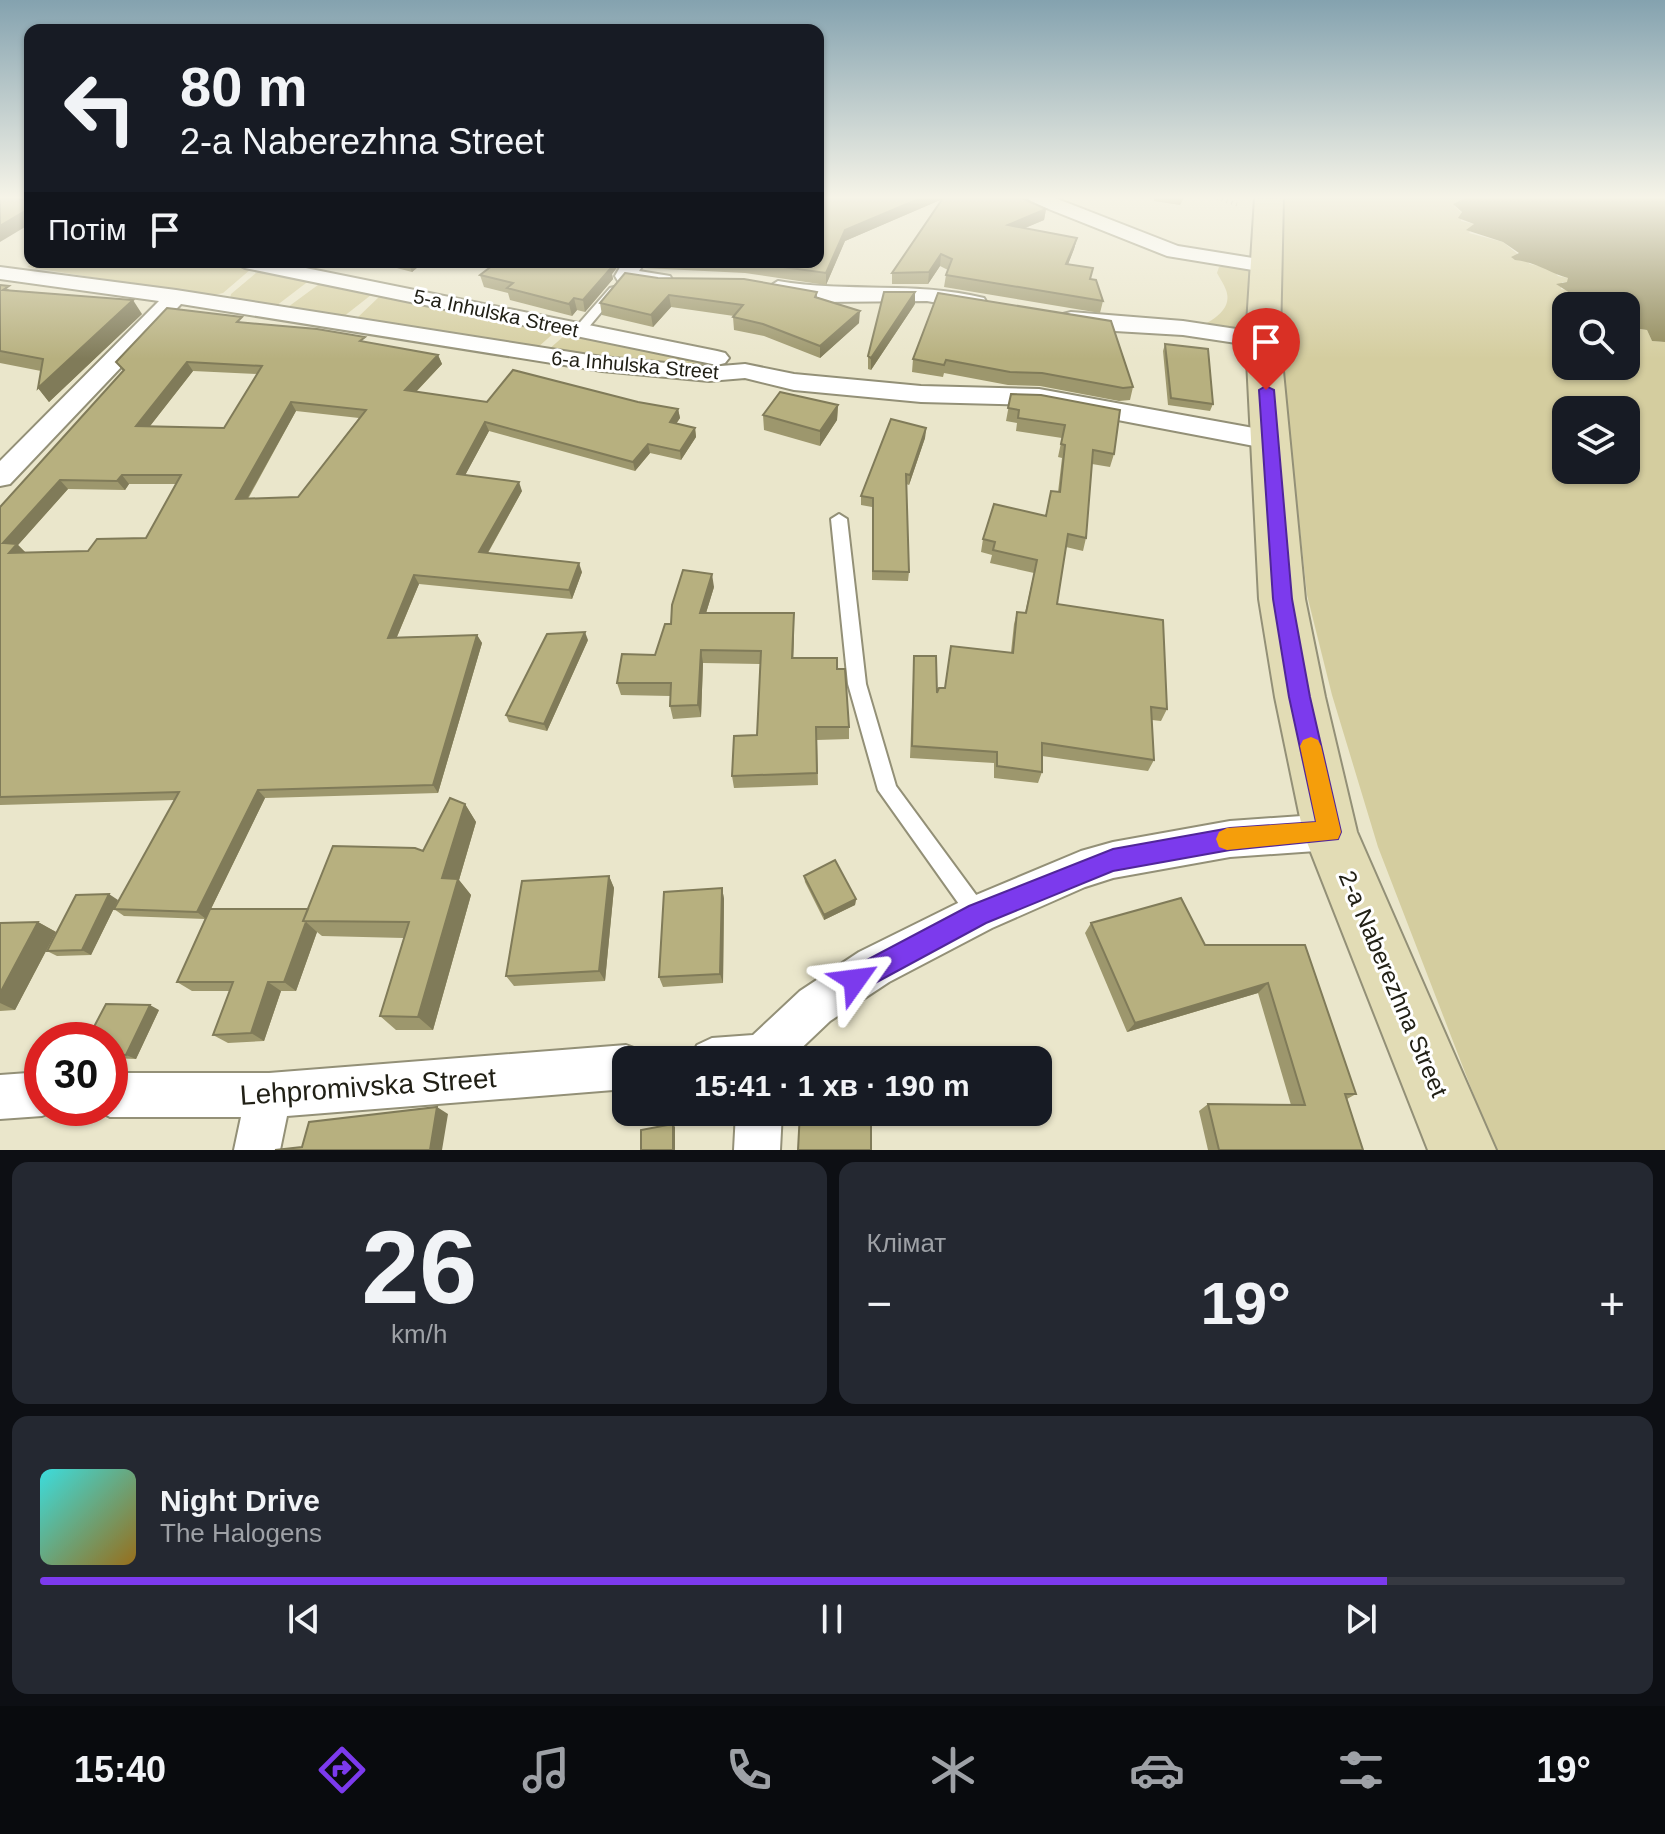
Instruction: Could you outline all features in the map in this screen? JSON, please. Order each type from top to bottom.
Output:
[{"type":"main road","name":"2-a Naberezhna Street","points":[[1266,252],[1263,340],[1282,599],[1300,697],[1330,832],[1462,1150]]},
{"type":"street","points":[[1173,252],[1265,266]]},
{"type":"street","name":"5-a Inhulska Street","points":[[274,268],[715,357],[745,371]]},
{"type":"street","points":[[630,269],[688,281]]},
{"type":"street","name":"6-a Inhulska Street","points":[[0,273],[176,297],[575,361],[709,374],[745,371],[794,382],[921,394],[1039,397],[1270,440]]},
{"type":"street","points":[[760,285],[820,295],[927,294],[1005,307]]},
{"type":"street","points":[[0,477],[176,297]]},
{"type":"street","points":[[1052,315],[1098,323],[1183,328],[1263,340]]},
{"type":"street","points":[[774,1046],[815,1006],[874,967],[978,914],[1113,860],[1230,839],[1330,832]]},
{"type":"street","name":"Lehpromivska Street","points":[[128,1095],[269,1095],[612,1068]]},
{"type":"street","points":[[0,1097],[24,1095]]},
{"type":"street","points":[[257,1150],[269,1095]]},
{"type":"street","points":[[757,1150],[758,1126]]},
{"type":"lane","points":[[579,331],[630,269]]},
{"type":"lane","points":[[839,519],[857,684],[888,790],[978,914]]},
{"type":"shaded area","points":[[1281,252],[1515,252],[1530,264],[1552,269],[1558,276],[1568,278],[1568,282],[1562,282],[1561,289],[1575,292],[1552,292],[1552,380],[1640,380],[1640,329],[1647,330],[1652,341],[1665,342],[1665,1150],[1495,1150],[1378,847],[1332,695],[1307,595],[1280,344]]},
{"type":"shaded area","points":[[1517,252],[1665,252],[1665,342],[1652,341],[1647,330],[1640,329],[1640,292],[1568,292],[1556,284],[1567,282],[1568,278],[1511,257]]},
{"type":"shaded area","points":[[1230,264],[1246,268],[1249,272],[1249,355],[1227,341],[1185,333],[1215,318],[1226,306],[1226,290],[1217,273],[1219,267]]},
{"type":"shaded area","points":[[33,268],[251,269],[223,293],[210,296]]},
{"type":"shaded area","points":[[267,270],[310,280],[276,306],[230,299],[231,294],[256,273]]},
{"type":"shaded area","points":[[322,282],[371,292],[371,295],[343,317],[288,307]]},
{"type":"shaded area","points":[[381,295],[555,332],[537,348],[356,319]]},
{"type":"shaded area","points":[[574,334],[706,359],[724,369],[612,361],[548,350],[564,336]]},
{"type":"building","points":[[824,252],[835,252],[826,273],[791,268],[824,268]]},
{"type":"building","points":[[907,252],[1071,252],[1066,264],[1093,268],[1090,279],[1096,280],[1103,301],[946,275],[952,259],[941,254],[929,272],[892,273]]},
{"type":"building","points":[[489,268],[611,268],[583,300],[574,298],[569,304],[507,288],[513,283],[480,275]]},
{"type":"building","points":[[625,273],[658,278],[744,279],[817,292],[815,297],[860,311],[820,346],[763,324],[733,317],[743,305],[669,295],[651,315],[600,303]]},
{"type":"building","points":[[0,285],[9,286],[3,290],[133,300],[38,388],[43,359],[0,351]]},
{"type":"building","points":[[884,292],[915,292],[871,358],[868,356]]},
{"type":"building","points":[[938,293],[1111,321],[1133,387],[1123,388],[1042,373],[1010,372],[946,360],[944,365],[913,359]]},
{"type":"building","points":[[167,308],[242,317],[237,322],[365,337],[360,341],[438,355],[405,390],[487,402],[513,370],[678,409],[670,422],[695,428],[680,451],[648,444],[633,462],[485,422],[457,474],[519,482],[479,552],[579,563],[569,590],[414,575],[388,638],[477,635],[433,785],[258,790],[197,912],[114,909],[179,792],[0,797],[0,507],[124,370],[116,362]],"holes":[[[187,362],[262,366],[224,428],[136,426]],[[291,402],[366,410],[298,497],[236,499]],[[122,475],[181,475],[146,538],[97,539],[88,551],[9,553],[17,544],[3,543],[60,480],[117,481]]]},
{"type":"building","points":[[1165,344],[1208,349],[1213,404],[1171,398]]},
{"type":"building","points":[[780,392],[838,405],[820,431],[763,415]]},
{"type":"building","points":[[1011,394],[1041,395],[1120,410],[1114,454],[1093,450],[1086,538],[1068,534],[1057,604],[1163,620],[1167,709],[1151,707],[1154,760],[1042,743],[1042,772],[997,766],[997,752],[912,746],[914,656],[936,656],[937,693],[939,688],[945,688],[951,646],[1013,653],[1017,612],[1026,613],[1037,560],[993,550],[995,542],[983,539],[994,504],[1046,516],[1051,491],[1060,492],[1065,445],[1061,444],[1065,425],[1018,418],[1019,410],[1008,408]]},
{"type":"building","points":[[891,419],[926,428],[910,475],[906,474],[909,572],[873,571],[873,498],[861,496]]},
{"type":"building","points":[[683,570],[712,574],[700,613],[794,613],[792,658],[837,658],[837,669],[845,669],[849,727],[816,727],[817,773],[732,776],[734,736],[757,735],[761,651],[701,650],[698,705],[670,706],[671,683],[617,683],[622,654],[655,655],[665,624],[671,624],[672,605]]},
{"type":"building","points":[[585,632],[544,724],[506,715],[547,634]]},
{"type":"building","points":[[450,798],[465,804],[442,878],[458,879],[418,1017],[380,1016],[409,922],[303,921],[333,846],[415,848],[423,851]]},
{"type":"building","points":[[835,860],[856,899],[824,915],[804,876]]},
{"type":"building","points":[[609,876],[599,971],[506,976],[522,881]]},
{"type":"building","points":[[722,888],[720,974],[659,977],[664,892]]},
{"type":"building","points":[[109,894],[82,950],[47,951],[76,895]]},
{"type":"building","points":[[1181,898],[1205,945],[1305,945],[1356,1094],[1345,1094],[1363,1150],[1219,1150],[1208,1104],[1305,1105],[1268,983],[1135,1023],[1091,923]]},
{"type":"building","points":[[210,909],[308,909],[284,982],[268,982],[251,1033],[213,1035],[233,982],[177,982]]},
{"type":"building","points":[[38,922],[0,993],[0,923]]},
{"type":"building","points":[[106,1004],[150,1005],[128,1051],[128,1022],[96,1022]]},
{"type":"building","points":[[437,1107],[430,1150],[275,1150],[302,1147],[309,1122]]},
{"type":"building","points":[[673,1126],[673,1150],[641,1150],[641,1130]]},
{"type":"building","points":[[799,1126],[871,1126],[871,1150],[798,1150]]},
{"type":"slow traffic","points":[[1227,839],[1330,832],[1311,746]]},
{"type":"route","points":[[855,980],[874,967],[978,914],[1081,870],[1113,860],[1230,839],[1330,832],[1282,599],[1266,390]]}]
